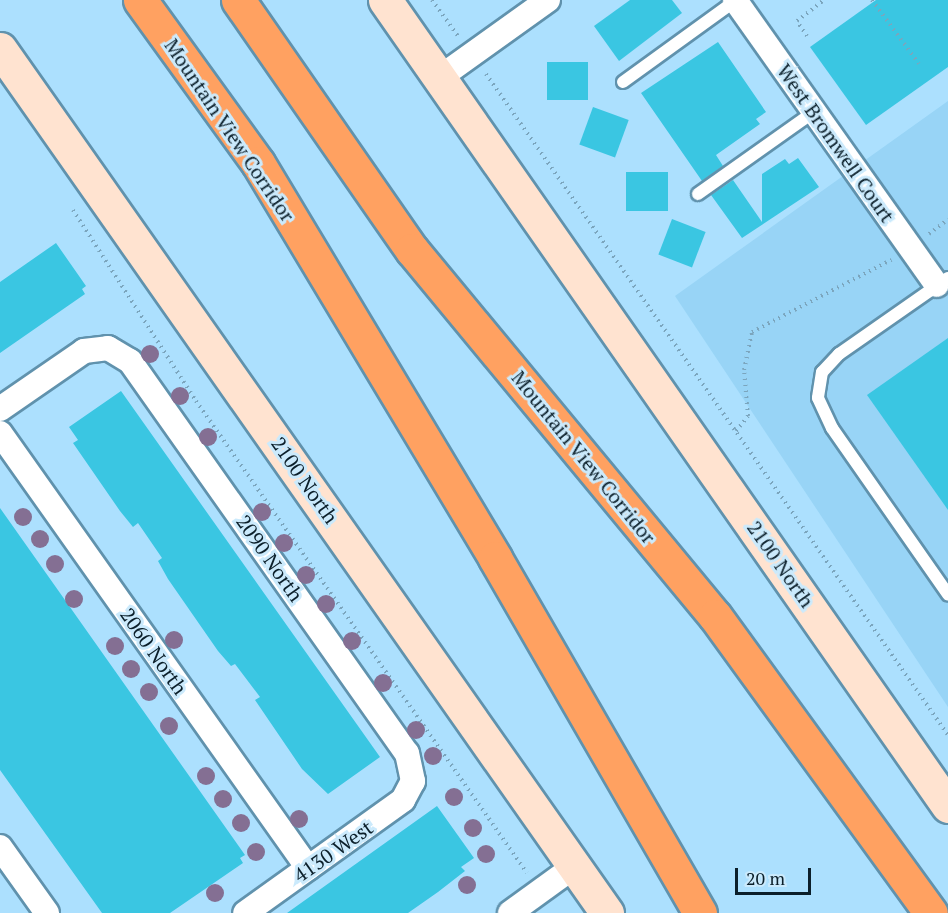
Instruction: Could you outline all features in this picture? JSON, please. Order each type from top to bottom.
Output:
[{"type":"highway","name":"Mountain View Corridor","points":[[140,0],[258,163],[495,558],[700,913]]},
{"type":"highway","name":"Mountain View Corridor","points":[[238,0],[412,250],[715,616],[931,913]]},
{"type":"main road","name":"2100 North","points":[[385,0],[948,806]]},
{"type":"main road","name":"2100 North","points":[[0,49],[607,913]]},
{"type":"street","points":[[440,78],[548,0]]},
{"type":"street","name":"West Bromwell Court","points":[[735,0],[911,249],[942,281]]},
{"type":"street","name":"2090 North","points":[[0,409],[84,351],[108,348],[120,352],[138,371],[382,716],[407,753],[414,782]]},
{"type":"street","name":"2060 North","points":[[0,433],[308,868]]},
{"type":"street","name":"4130 West","points":[[245,913],[394,808],[414,782]]},
{"type":"street","points":[[0,847],[47,913]]},
{"type":"street","points":[[510,913],[575,866]]},
{"type":"lane","points":[[623,82],[735,0]]},
{"type":"lane","points":[[698,194],[814,112]]},
{"type":"lane","points":[[942,281],[839,354],[822,372],[818,398],[832,428],[948,594]]},
{"type":"path","points":[[432,0],[444,16]]},
{"type":"path","points":[[807,36],[797,21],[824,0]]},
{"type":"path","points":[[872,0],[919,64]]},
{"type":"path","points":[[504,98],[948,735]]},
{"type":"path","points":[[73,210],[202,411],[518,860]]},
{"type":"path","points":[[736,430],[748,416],[744,370],[752,332],[911,249],[948,219]]},
{"type":"shaded area","points":[[948,101],[948,707],[675,296]]},
{"type":"building","points":[[630,0],[672,0],[682,13],[619,61],[594,26]]},
{"type":"building","points":[[876,0],[948,0],[948,67],[866,125],[810,47]]},
{"type":"building","points":[[718,42],[766,112],[756,119],[760,124],[716,155],[723,166],[702,181],[641,93]]},
{"type":"building","points":[[547,62],[588,62],[588,100],[547,100]]},
{"type":"building","points":[[593,107],[629,120],[615,158],[579,145]]},
{"type":"building","points":[[798,158],[819,187],[742,238],[711,195],[733,180],[762,222],[762,174],[785,159],[789,164]]},
{"type":"building","points":[[626,172],[668,172],[668,211],[626,211]]},
{"type":"building","points":[[672,219],[706,232],[692,267],[658,254]]},
{"type":"building","points":[[56,243],[86,286],[82,289],[85,294],[0,353],[0,282]]},
{"type":"building","points":[[948,338],[948,510],[867,395]]},
{"type":"building","points":[[121,391],[380,757],[328,794],[302,769],[255,700],[260,697],[235,664],[231,666],[218,651],[168,579],[158,561],[162,558],[138,523],[133,527],[120,511],[73,443],[78,440],[69,427]]},
{"type":"building","points":[[0,508],[245,855],[240,858],[243,863],[170,913],[102,913],[0,770]]},
{"type":"building","points":[[437,806],[474,858],[461,867],[465,871],[438,892],[408,913],[287,913]]}]
